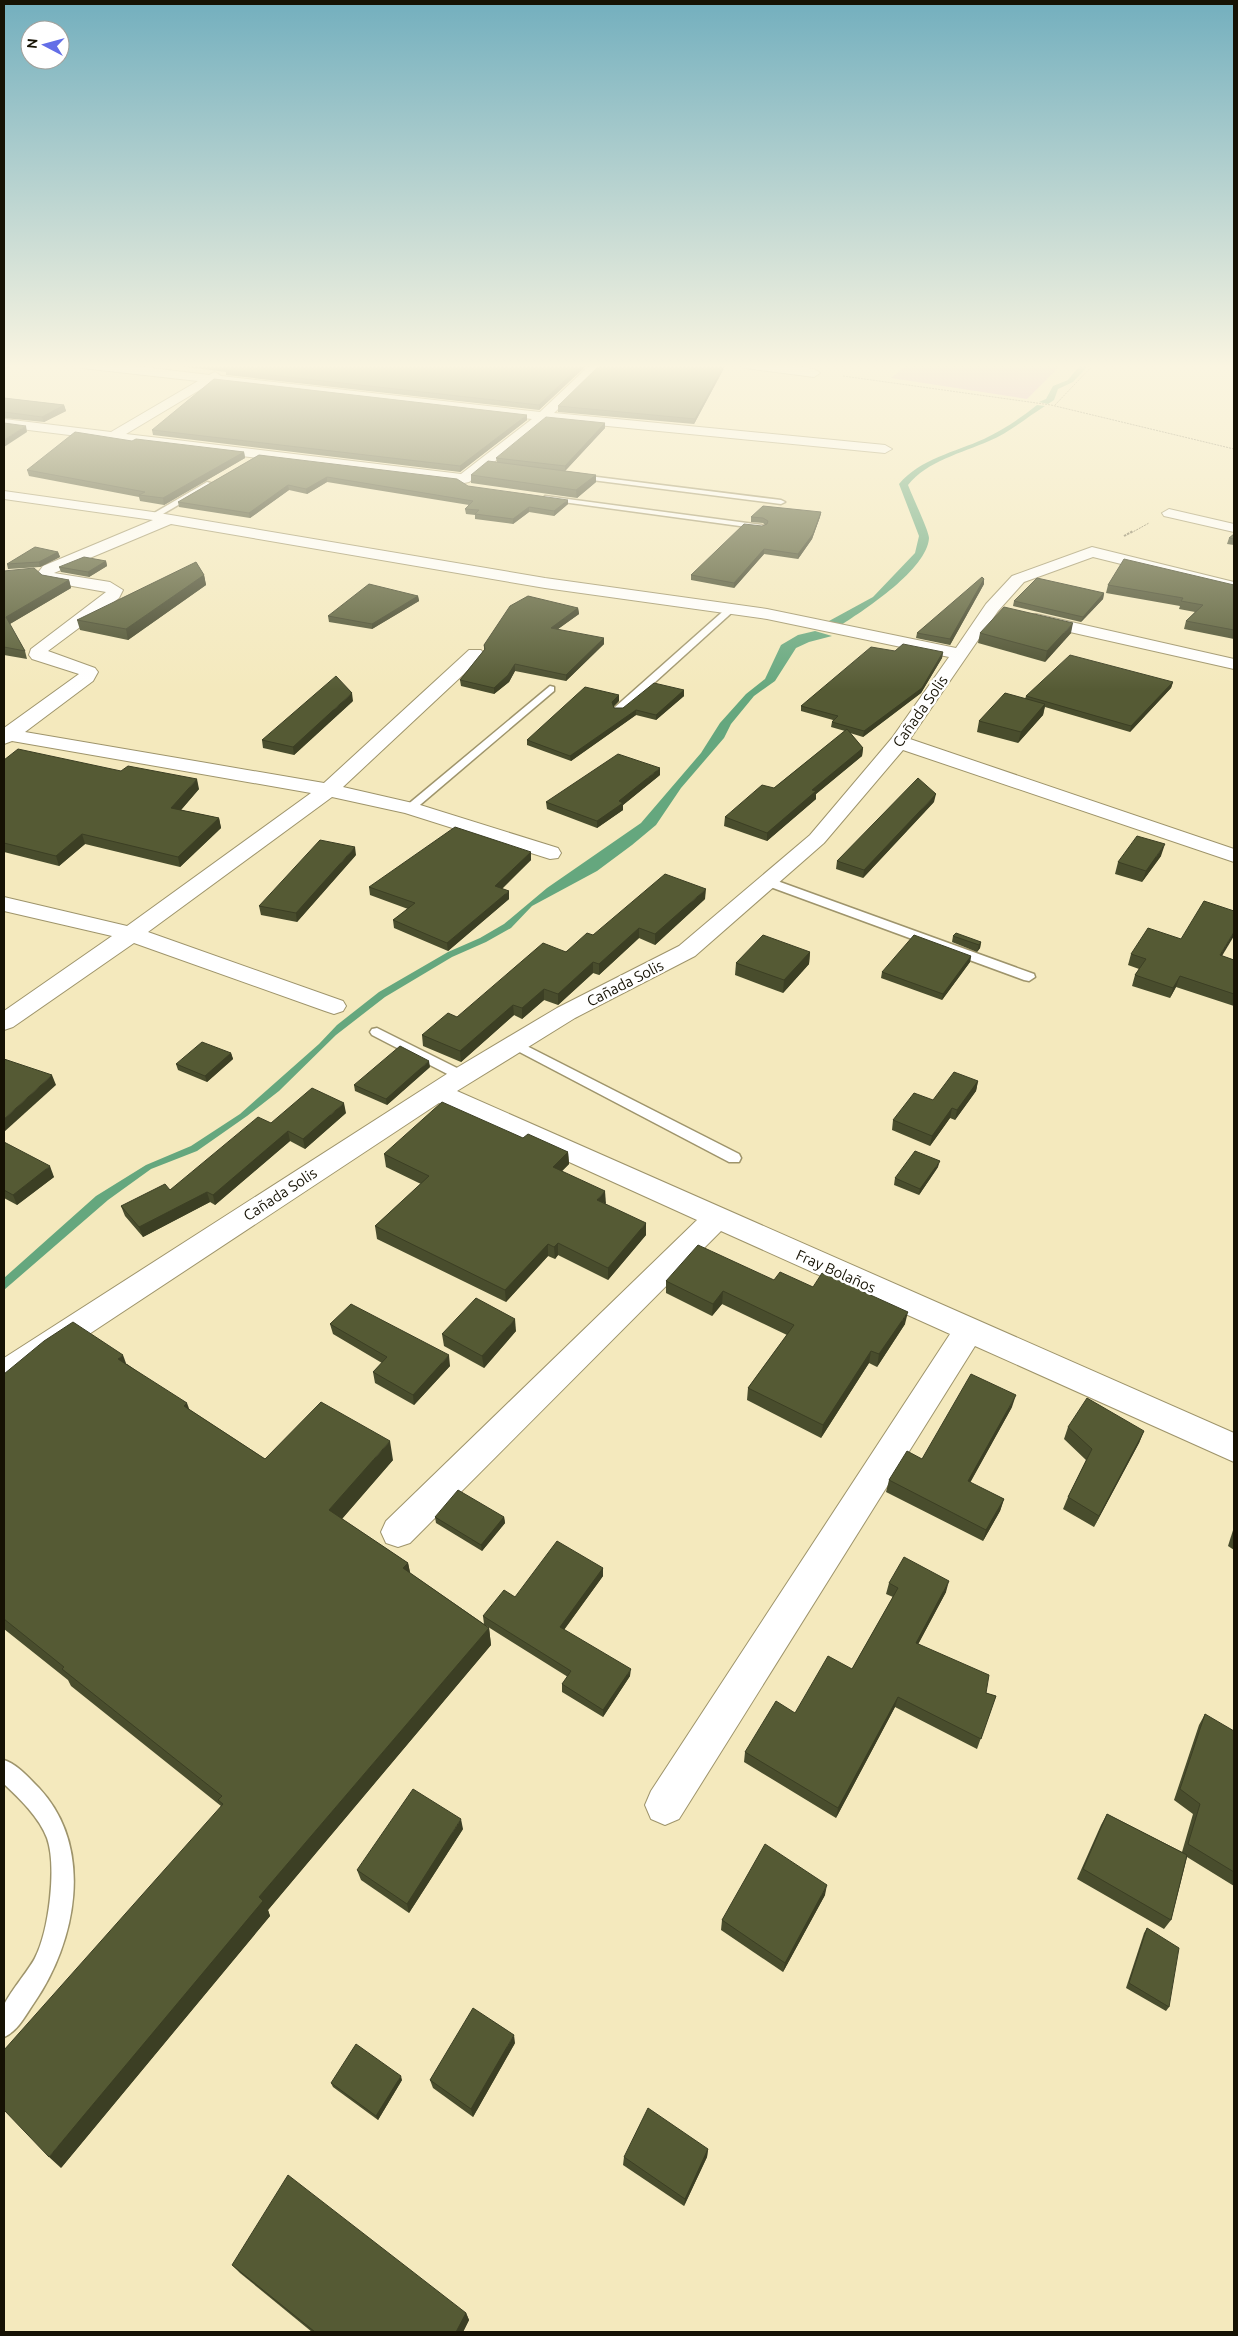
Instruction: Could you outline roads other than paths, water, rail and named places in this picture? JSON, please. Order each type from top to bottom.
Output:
[{"type":"street","points":[[399,473],[466,483],[478,473]]},
{"type":"street","points":[[4,495],[160,518],[545,584],[783,616],[960,654]]},
{"type":"street","points":[[1169,513],[1234,528]]},
{"type":"street","points":[[5,736],[87,677],[88,672],[84,669],[38,655],[40,649],[113,594],[115,590],[110,587],[50,578],[40,572],[160,518]]},
{"type":"street","name":"Cañada Solis","points":[[4,1374],[462,1076],[566,1013],[687,951],[818,838],[899,742],[960,654],[1008,612],[1018,579],[1092,552],[1234,586]]},
{"type":"street","points":[[1008,612],[1234,664]]},
{"type":"street","points":[[4,1022],[132,934],[328,790],[476,654]]},
{"type":"street","points":[[5,736],[328,790],[410,808],[550,853]]},
{"type":"street","points":[[899,742],[1234,856]]},
{"type":"street","points":[[4,904],[132,934],[334,1006]]},
{"type":"street","name":"Fray Bolaños","points":[[437,1092],[1234,1448]]},
{"type":"street","points":[[398,1532],[717,1218]]},
{"type":"street","points":[[665,1805],[969,1330]]},
{"type":"lane","points":[[569,475],[781,502]]},
{"type":"lane","points":[[160,518],[221,477]]},
{"type":"lane","points":[[537,496],[762,527]]},
{"type":"lane","points":[[618,710],[732,608]]},
{"type":"lane","points":[[410,808],[550,689]]},
{"type":"lane","points":[[769,882],[1029,977]]},
{"type":"lane","points":[[377,1032],[462,1076]]},
{"type":"lane","points":[[515,1044],[734,1158]]},
{"type":"lane","points":[[4,1770],[36,1799],[58,1836],[62,1874],[58,1920],[44,1964],[4,2025]]}]
